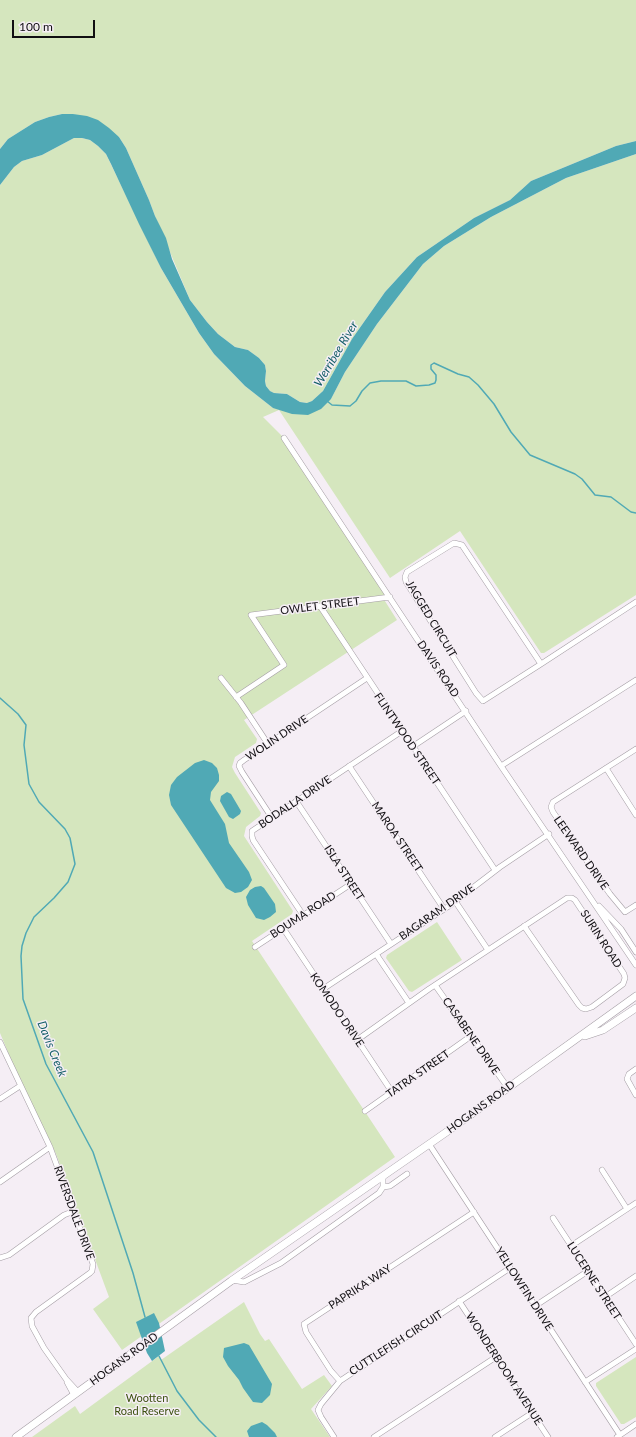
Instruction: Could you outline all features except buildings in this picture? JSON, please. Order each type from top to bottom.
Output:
[{"type":"street","name":"DAVIS ROAD","points":[[284,438],[501,766],[549,834],[636,965]]},
{"type":"street","name":"JAGGED CIRCUIT","points":[[540,664],[462,545],[454,543],[407,572],[405,577],[406,582],[476,694],[483,701],[636,602]]},
{"type":"street","name":"OWLET STREET","points":[[236,697],[284,665],[251,615],[390,597]]},
{"type":"street","name":"FLINTWOOD STREET","points":[[320,606],[494,870]]},
{"type":"street","points":[[221,678],[268,744]]},
{"type":"street","name":"WOLIN DRIVE","points":[[272,818],[239,766],[244,760],[367,678]]},
{"type":"street","points":[[501,766],[636,680]]},
{"type":"street","points":[[412,747],[466,711]]},
{"type":"street","name":"BODALLA DRIVE","points":[[303,915],[252,838],[254,829],[402,731]]},
{"type":"street","name":"LEEWARD DRIVE","points":[[636,748],[553,802],[551,807],[570,838],[610,894],[625,912],[636,906]]},
{"type":"street","name":"MAROA STREET","points":[[349,766],[444,909]]},
{"type":"street","points":[[606,768],[636,815]]},
{"type":"street","name":"ISLA STREET","points":[[296,801],[391,944]]},
{"type":"street","name":"BAGARAM DRIVE","points":[[323,989],[444,909],[494,870],[549,834]]},
{"type":"street","name":"BOUMA ROAD","points":[[255,947],[351,884]]},
{"type":"street","name":"SURIN ROAD","points":[[357,1040],[408,1003],[524,926],[569,898],[573,899],[624,974],[625,978],[623,984],[592,1007],[586,1009],[582,1008],[524,926]]},
{"type":"street","name":"DAVIS ROAD","points":[[593,899],[621,929],[636,952]]},
{"type":"street","points":[[455,901],[488,950]]},
{"type":"street","name":"KOMODO DRIVE","points":[[283,928],[392,1092]]},
{"type":"street","points":[[376,954],[408,1003]]},
{"type":"street","name":"CASABENE DRIVE","points":[[435,985],[508,1088]]},
{"type":"street","name":"HOGANS ROAD","points":[[16,1437],[232,1280],[429,1144],[636,996]]},
{"type":"street","name":"HOGANS ROAD","points":[[579,1038],[603,1030],[636,1008]]},
{"type":"street","name":"TATRA STREET","points":[[365,1111],[471,1036]]},
{"type":"street","name":"RIVERSDALE DRIVE","points":[[0,1042],[50,1147],[93,1264],[92,1270],[36,1312],[31,1321],[41,1344],[76,1394]]},
{"type":"street","points":[[636,1069],[629,1074],[628,1077],[628,1081],[636,1095]]},
{"type":"street","points":[[0,1098],[20,1086]]},
{"type":"street","name":"YELLOWFIN DRIVE","points":[[429,1144],[585,1382],[618,1436]]},
{"type":"street","points":[[0,1182],[50,1147]]},
{"type":"street","points":[[602,1170],[627,1209]]},
{"type":"street","points":[[383,1187],[390,1186],[406,1174]]},
{"type":"street","points":[[232,1280],[244,1282],[274,1268],[377,1195],[383,1187],[383,1176]]},
{"type":"street","points":[[571,1246],[636,1204]]},
{"type":"street","points":[[0,1258],[9,1255],[64,1215],[74,1211]]},
{"type":"street","name":"PAPRIKA WAY","points":[[340,1381],[331,1371],[306,1332],[304,1324],[474,1212]]},
{"type":"street","name":"LUCERNE STREET","points":[[553,1218],[636,1344]]},
{"type":"street","name":"CUTTLEFISH CIRCUIT","points":[[334,1437],[321,1418],[318,1410],[321,1404],[340,1381],[510,1268]]},
{"type":"street","points":[[535,1306],[588,1271]]},
{"type":"street","points":[[605,1297],[636,1276]]},
{"type":"street","name":"WONDERBOOM AVENUE","points":[[459,1301],[548,1437]]},
{"type":"street","points":[[585,1382],[636,1349]]},
{"type":"street","points":[[374,1437],[496,1357]]},
{"type":"street","points":[[495,1437],[532,1413]]},
{"type":"street","points":[[618,1436],[636,1424]]},
{"type":"green space","points":[[0,0],[636,0],[636,141],[616,146],[531,181],[510,200],[474,218],[417,257],[385,292],[352,339],[323,391],[312,401],[307,403],[300,402],[287,394],[274,393],[270,391],[266,386],[265,381],[265,365],[259,358],[248,350],[235,347],[218,334],[190,300],[149,200],[126,148],[119,137],[73,114],[62,114],[35,122],[8,139],[0,149]]},
{"type":"green space","points":[[74,138],[90,140],[106,154],[161,268],[199,333],[214,354],[245,386],[273,408],[331,399],[345,372],[377,324],[423,264],[444,246],[491,217],[566,178],[636,154],[636,595],[544,653],[541,653],[460,531],[390,578],[279,410],[263,417],[284,438],[390,597],[383,598],[397,620],[244,720],[257,739],[256,743],[235,757],[232,767],[261,813],[260,816],[246,827],[244,836],[293,911],[292,914],[252,941],[395,1157],[122,1350],[93,1309],[109,1297],[56,1154],[15,1069],[0,1033],[0,185],[14,167],[22,161],[42,155]]},
{"type":"green space","points":[[437,922],[462,960],[412,992],[409,991],[386,958],[387,955]]},
{"type":"green space","name":"Wootten Road Reserve","points":[[244,1302],[260,1334],[265,1341],[269,1339],[302,1389],[324,1375],[332,1386],[311,1409],[330,1437],[32,1437],[75,1406],[80,1414],[159,1356],[161,1360]]},
{"type":"green space","points":[[636,1357],[636,1417],[624,1424],[621,1424],[596,1386],[596,1383]]},
{"type":"water","points":[[62,114],[87,116],[98,120],[119,137],[126,148],[166,238],[172,259],[190,300],[218,334],[235,347],[248,350],[259,358],[265,365],[265,381],[266,386],[270,391],[274,393],[287,394],[300,402],[307,403],[312,401],[323,391],[352,339],[385,292],[417,257],[474,218],[510,200],[531,181],[616,146],[636,141],[636,154],[566,178],[491,217],[444,246],[423,264],[377,324],[345,372],[331,399],[321,409],[308,415],[292,414],[273,408],[245,386],[214,354],[199,333],[161,268],[106,154],[98,146],[90,140],[74,138],[42,155],[22,161],[14,167],[0,185],[0,149],[8,139],[35,122]]},
{"type":"water","points":[[204,760],[212,763],[217,768],[219,775],[219,781],[211,792],[210,800],[225,824],[229,843],[249,872],[252,880],[248,887],[241,892],[235,893],[226,888],[171,805],[169,795],[171,785],[177,777],[195,763]]},
{"type":"water","points":[[227,792],[231,794],[241,811],[240,814],[233,819],[229,817],[220,801],[221,796]]},
{"type":"water","points":[[261,886],[275,904],[276,912],[264,920],[256,918],[248,905],[246,897],[250,890]]},
{"type":"water","points":[[154,1313],[159,1323],[165,1351],[152,1361],[147,1353],[136,1322]]},
{"type":"water","points":[[244,1343],[249,1345],[272,1384],[270,1395],[262,1403],[253,1402],[223,1357],[224,1348]]},
{"type":"water","points":[[262,1422],[275,1433],[277,1437],[249,1437],[247,1431],[251,1426]]},
{"type":"waterway","points":[[327,401],[332,405],[350,406],[356,401],[362,391],[370,383],[381,381],[406,381],[416,386],[435,383],[436,375],[431,369],[431,365],[434,363],[458,374],[469,377],[478,385],[494,404],[511,432],[530,455],[575,474],[582,479],[595,495],[611,497],[631,512],[636,513]]},
{"type":"waterway","name":"Davis Creek","points":[[0,698],[18,714],[26,725],[24,745],[29,784],[39,802],[65,829],[70,838],[75,864],[68,882],[34,917],[26,933],[21,956],[23,999],[46,1064],[93,1152],[133,1273],[145,1317]]},
{"type":"waterway","name":"Davis Creek","points":[[159,1356],[177,1391],[199,1420],[216,1437]]},
{"type":"water label","name":"Werribee River","points":[[336,354]]}]
